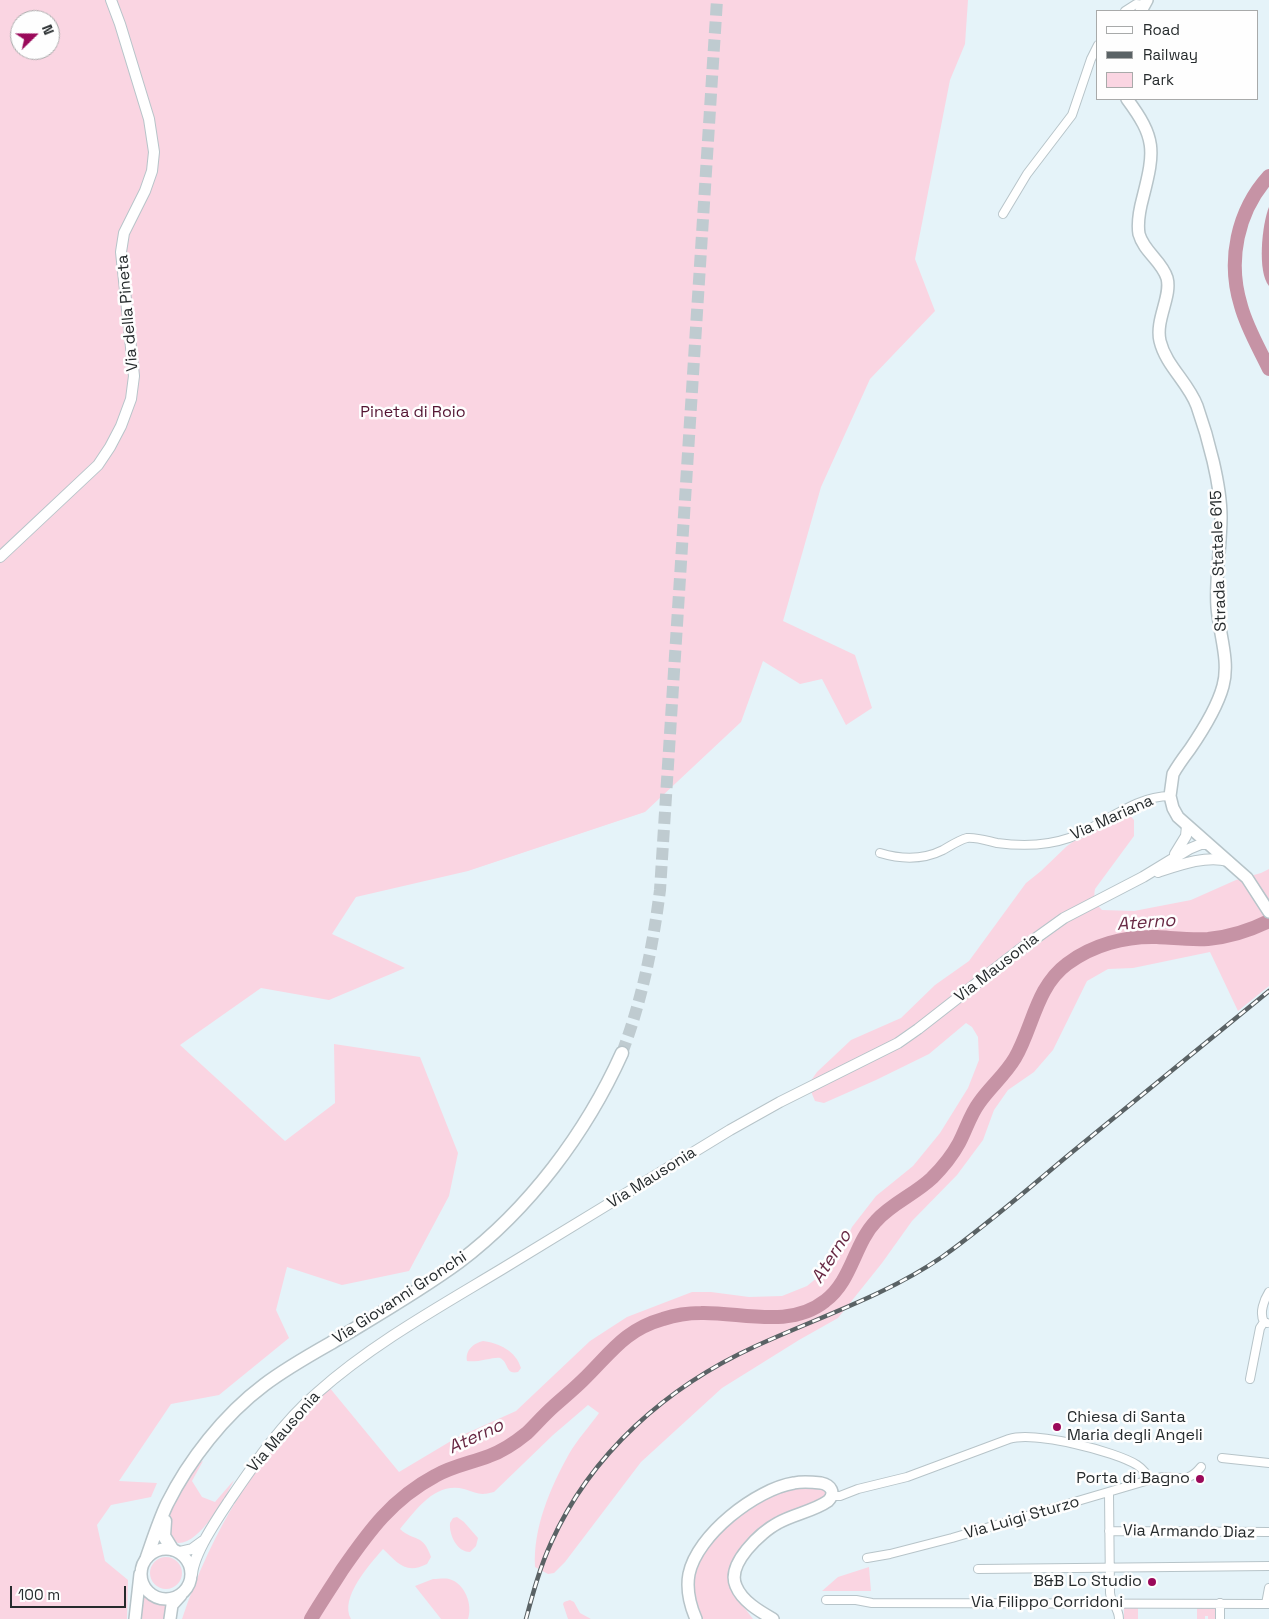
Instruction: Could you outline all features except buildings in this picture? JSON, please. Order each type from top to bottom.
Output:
[{"type":"highway","name":"Via Giovanni Gronchi","points":[[144,1562],[168,1503],[187,1471],[223,1423],[263,1385],[412,1294],[459,1262],[504,1223],[546,1176],[573,1139],[598,1099],[622,1053]]},
{"type":"highway","name":"Via Giovanni Gronchi","points":[[175,1550],[164,1538],[164,1525],[171,1504],[187,1471]]},
{"type":"main road","name":"Via della Pineta","points":[[0,557],[98,465],[118,434],[131,399],[134,376],[121,252],[124,232],[152,171],[154,152],[150,119],[111,0]]},
{"type":"main road","name":"Strada Statale 615","points":[[1127,100],[1142,120],[1151,144],[1151,162],[1141,206],[1138,230],[1146,248],[1163,271],[1167,281],[1167,289],[1158,327],[1160,340],[1167,359],[1197,407],[1214,471],[1221,516],[1217,596],[1225,662],[1224,680],[1212,713],[1175,771],[1171,781],[1170,796]]},
{"type":"main road","points":[[1170,796],[1175,811],[1187,826],[1246,878],[1269,912]]},
{"type":"main road","points":[[1166,866],[1182,844],[1187,833],[1187,826]]},
{"type":"main road","name":"Via Mausonia","points":[[192,1574],[195,1559],[208,1534],[249,1471],[289,1422],[317,1393],[356,1361],[441,1306],[730,1130],[780,1102],[898,1043],[1056,923],[1166,866],[1192,847],[1208,844]]},
{"type":"main road","name":"Via Mausonia","points":[[1166,866],[1206,860],[1219,859],[1228,861]]},
{"type":"main road","points":[[696,1619],[688,1594],[689,1572],[703,1546],[727,1519],[758,1497],[791,1483],[824,1484],[831,1488],[832,1496],[826,1503],[772,1526],[759,1536],[744,1554],[735,1574],[735,1584],[757,1614],[773,1619]]},
{"type":"main road","name":"Via Mausonia","points":[[175,1550],[188,1550],[196,1547],[208,1534]]},
{"type":"main road","points":[[135,1619],[137,1587],[144,1562],[158,1550],[175,1550],[188,1561],[192,1574],[189,1586],[172,1605],[170,1619]]},
{"type":"main road","points":[[144,1562],[142,1583],[152,1595],[166,1599],[180,1595]]},
{"type":"street","points":[[1127,10],[1136,4],[1144,6]]},
{"type":"street","points":[[1003,214],[1027,174],[1073,113],[1096,49]]},
{"type":"street","name":"Via Mariana","points":[[880,853],[904,857],[925,856],[970,838],[1023,845],[1058,841],[1080,834],[1150,798],[1170,796]]},
{"type":"street","points":[[1250,1379],[1260,1328],[1267,1323],[1262,1314],[1265,1299],[1269,1292]]},
{"type":"street","points":[[832,1496],[840,1496],[895,1481],[994,1444],[1021,1436],[1060,1442],[1117,1456],[1140,1467],[1146,1473],[1149,1480]]},
{"type":"street","points":[[1222,1458],[1269,1463]]},
{"type":"street","name":"Via Luigi Sturzo","points":[[867,1558],[952,1538],[1149,1480],[1164,1477],[1188,1478],[1196,1474],[1201,1467]]},
{"type":"street","points":[[1109,1492],[1110,1594],[1118,1611],[1119,1619]]},
{"type":"street","name":"Via Armando Diaz","points":[[1109,1531],[1269,1532]]},
{"type":"street","points":[[978,1569],[1269,1566]]},
{"type":"street","points":[[1268,1604],[1269,1588]]},
{"type":"street","name":"Via Filippo Corridoni","points":[[826,1600],[859,1600],[872,1603],[1268,1604]]},
{"type":"street","points":[[1220,1603],[1220,1619]]},
{"type":"green space","name":"Pineta di Roio","points":[[0,0],[968,0],[965,44],[950,80],[915,259],[935,311],[870,379],[821,487],[783,621],[855,655],[872,708],[846,725],[822,679],[800,684],[763,661],[741,722],[645,812],[468,871],[356,897],[332,934],[405,968],[329,1000],[261,988],[180,1045],[285,1141],[335,1103],[334,1044],[420,1057],[458,1153],[449,1196],[409,1271],[342,1285],[287,1267],[276,1310],[289,1338],[219,1395],[171,1404],[119,1481],[157,1483],[151,1497],[111,1505],[97,1525],[105,1561],[128,1580],[127,1619],[0,1619]]},
{"type":"green space","points":[[1128,813],[1134,820],[1134,836],[1095,889],[1095,898],[1100,908],[1102,910],[1134,911],[1191,900],[1236,880],[1269,869],[1269,986],[1238,1011],[1210,952],[1133,968],[1108,969],[1087,981],[1053,1050],[1034,1072],[1008,1090],[994,1110],[983,1140],[957,1175],[912,1221],[882,1263],[838,1318],[722,1388],[641,1462],[565,1562],[554,1573],[548,1574],[535,1567],[535,1552],[540,1523],[549,1494],[562,1467],[569,1454],[599,1413],[588,1405],[553,1435],[494,1492],[482,1494],[464,1489],[444,1489],[435,1493],[420,1506],[400,1529],[425,1544],[431,1557],[427,1564],[407,1568],[402,1566],[383,1549],[364,1572],[352,1592],[348,1611],[351,1619],[182,1619],[208,1554],[240,1494],[281,1437],[329,1387],[399,1472],[456,1438],[516,1411],[590,1341],[627,1317],[692,1292],[711,1292],[749,1297],[782,1296],[807,1286],[836,1262],[852,1227],[876,1196],[913,1166],[940,1133],[968,1088],[979,1060],[978,1037],[972,1027],[966,1023],[929,1054],[824,1103],[815,1101],[810,1082],[817,1072],[851,1040],[901,1018],[935,985],[969,961],[1026,883],[1067,846],[1087,832],[1122,814]]},
{"type":"green space","points":[[483,1341],[501,1346],[511,1353],[519,1362],[521,1368],[518,1372],[511,1372],[500,1358],[467,1361],[469,1350],[476,1343]]},
{"type":"green space","points":[[203,1461],[192,1481],[202,1497],[215,1502],[234,1480],[219,1508],[203,1528],[195,1536],[178,1543],[170,1537],[169,1515],[176,1497],[187,1478],[198,1464]]},
{"type":"green space","points":[[805,1487],[824,1489],[826,1494],[748,1543],[734,1594],[753,1619],[701,1619],[696,1604],[693,1583],[698,1565],[715,1539],[739,1516],[765,1499],[778,1493]]},
{"type":"green space","points":[[457,1517],[478,1538],[476,1546],[470,1552],[461,1549],[452,1537],[450,1523],[453,1518]]},
{"type":"green space","points":[[166,1557],[177,1562],[182,1573],[177,1584],[166,1589],[155,1584],[150,1573],[155,1562]]},
{"type":"green space","points":[[869,1567],[871,1591],[822,1591],[838,1577]]},
{"type":"green space","points":[[433,1579],[449,1579],[459,1585],[468,1601],[468,1619],[441,1619],[415,1586]]},
{"type":"green space","points":[[145,1591],[152,1599],[167,1602],[165,1619],[141,1619]]},
{"type":"green space","points":[[570,1600],[574,1602],[580,1613],[591,1619],[568,1619],[563,1604]]},
{"type":"green space","points":[[1124,1607],[1138,1607],[1138,1619],[1124,1619]]},
{"type":"green space","points":[[1197,1608],[1216,1608],[1215,1619],[1208,1619],[1208,1616],[1205,1616],[1205,1619],[1197,1619]]},
{"type":"shaded area","points":[[1269,207],[1269,286],[1263,270],[1262,248],[1264,225]]},
{"type":"waterway","name":"Aterno","points":[[1269,176],[1258,190],[1242,221],[1235,254],[1237,289],[1244,314],[1269,369]]},
{"type":"waterway","name":"Aterno","points":[[311,1619],[362,1542],[382,1517],[406,1495],[441,1473],[494,1454],[518,1440],[628,1336],[649,1324],[677,1315],[716,1313],[781,1317],[811,1310],[825,1301],[841,1283],[863,1240],[876,1221],[889,1209],[925,1184],[950,1157],[983,1097],[1015,1058],[1048,984],[1067,964],[1098,947],[1121,940],[1145,937],[1195,939],[1224,937],[1240,933],[1269,921]]},
{"type":"tunnel","points":[[622,1053],[646,973],[660,890],[717,0]]},
{"type":"railway","points":[[526,1619],[543,1561],[568,1510],[610,1452],[663,1402],[692,1381],[724,1362],[756,1346],[875,1295],[942,1257],[992,1219],[1269,991]]},
{"type":"place","name":"Chiesa di Santa Maria degli Angeli","points":[[1057,1427]]},
{"type":"place","name":"Porta di Bagno","points":[[1200,1479]]},
{"type":"place","name":"B&B Lo Studio","points":[[1152,1582]]}]
